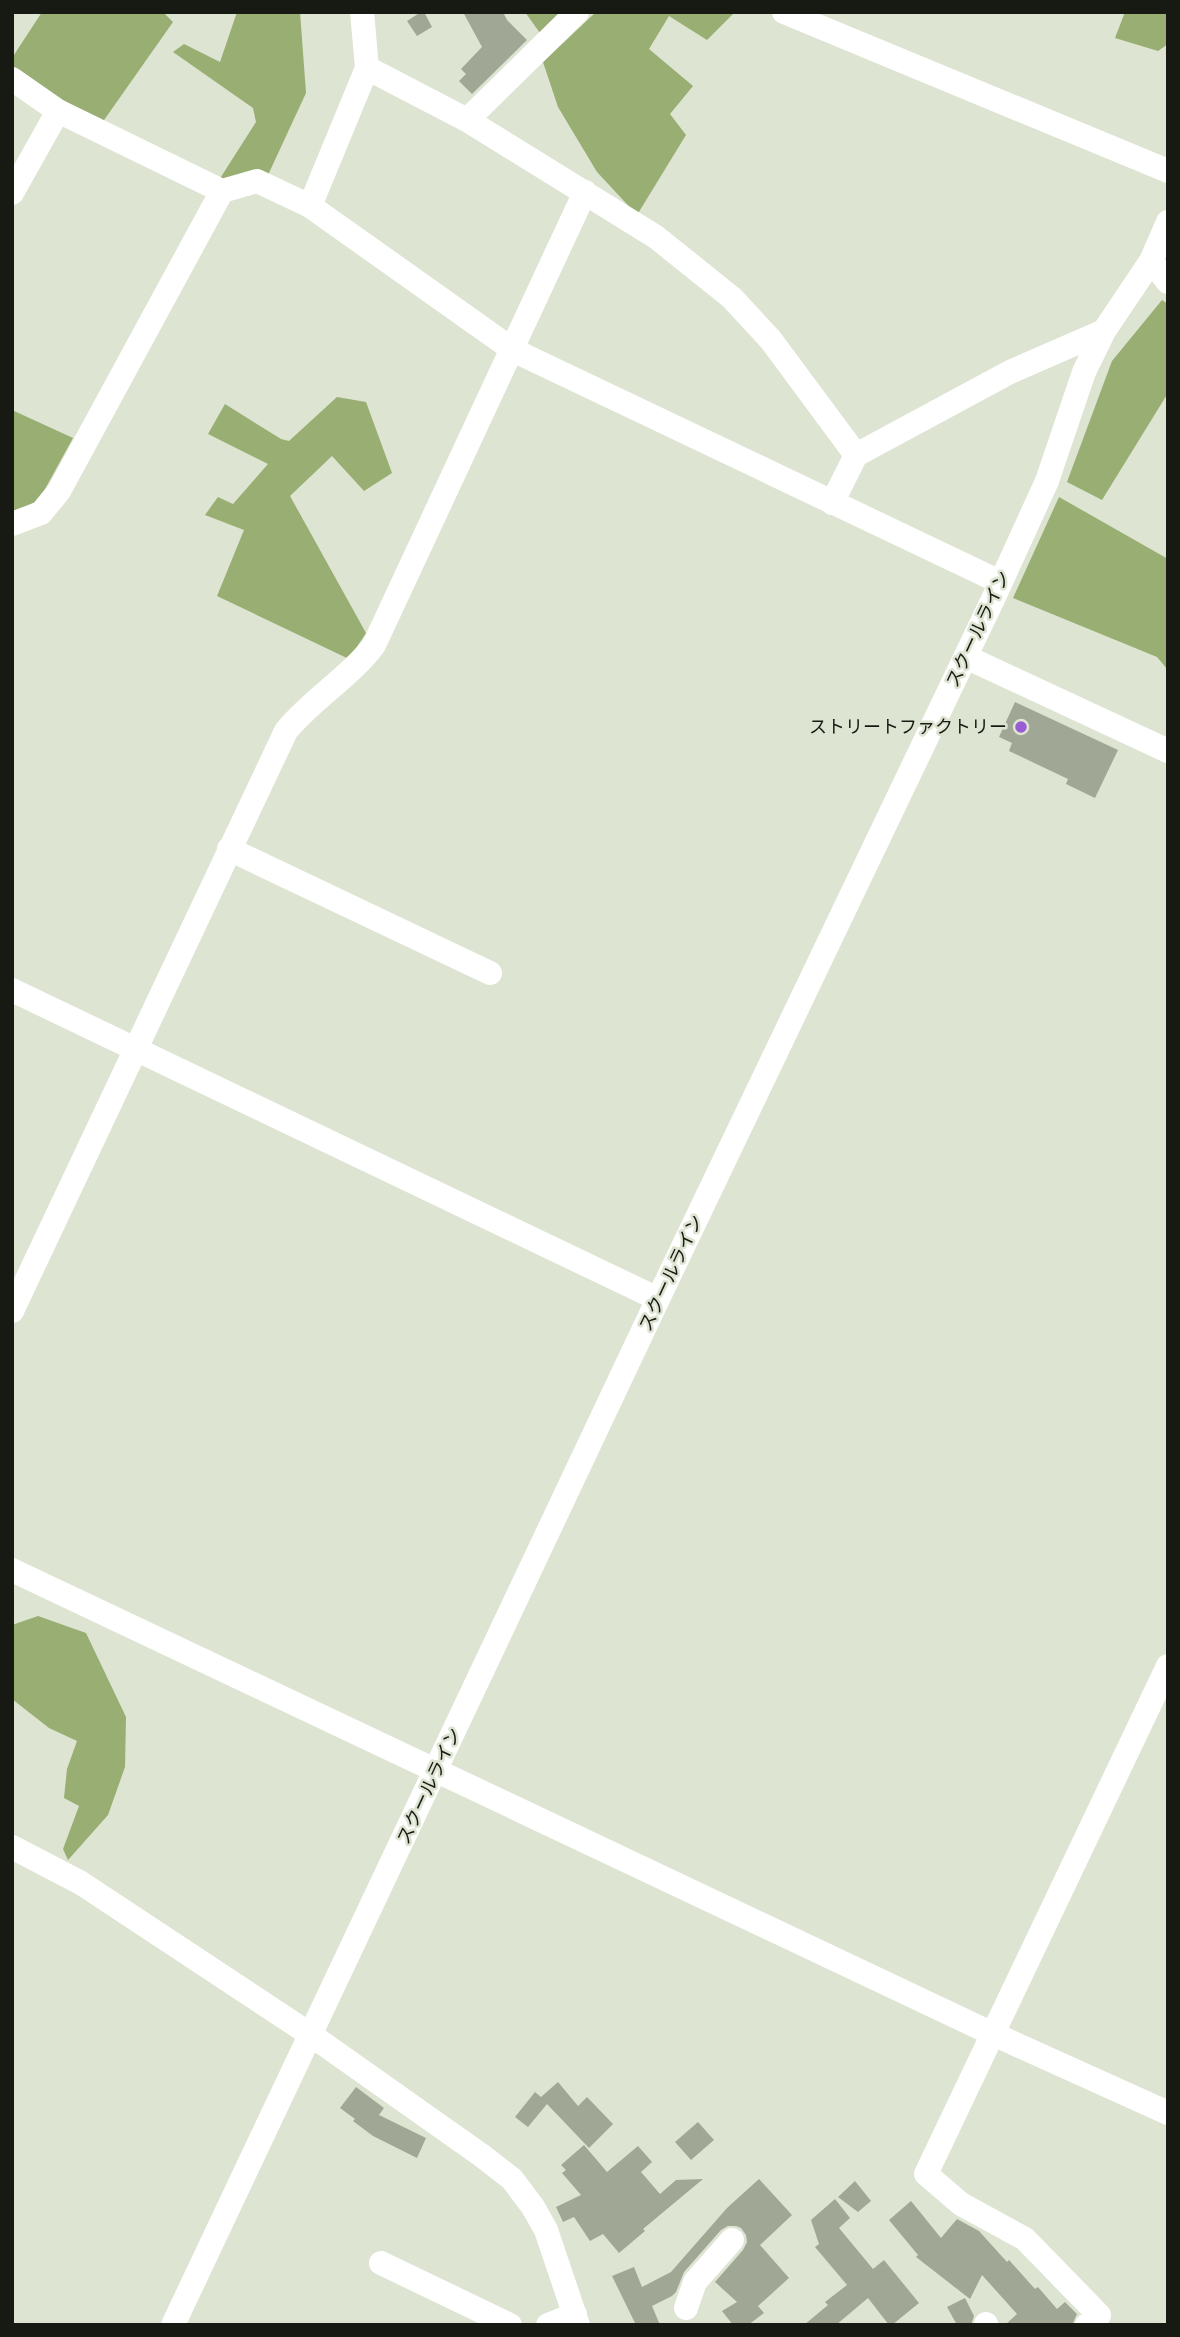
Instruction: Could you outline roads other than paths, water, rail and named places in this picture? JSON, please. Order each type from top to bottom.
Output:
[{"type":"street","points":[[310,206],[367,68],[362,12]]},
{"type":"street","points":[[467,120],[577,12]]},
{"type":"street","points":[[784,12],[1168,172]]},
{"type":"street","points":[[367,68],[467,120],[656,237],[732,299],[770,339],[856,455]]},
{"type":"street","points":[[12,79],[58,111],[222,191],[257,181],[310,206],[513,350],[1000,582]]},
{"type":"street","points":[[12,193],[58,111]]},
{"type":"street","points":[[12,524],[41,513],[59,491],[222,191]]},
{"type":"street","points":[[12,1311],[286,731],[300,713],[365,657],[374,645],[585,192]]},
{"type":"street","name":"スクールライン","points":[[173,2325],[658,1299],[966,657],[1046,481],[1084,372],[1104,331],[1151,261],[1168,222]]},
{"type":"street","points":[[1151,261],[1168,282]]},
{"type":"street","points":[[832,503],[856,455],[1010,372],[1104,331]]},
{"type":"street","points":[[966,657],[1168,751]]},
{"type":"street","points":[[229,849],[490,972]]},
{"type":"street","points":[[12,990],[658,1299]]},
{"type":"street","points":[[12,1570],[993,2034],[1168,2113]]},
{"type":"street","points":[[1087,2325],[1099,2315],[1025,2239],[961,2204],[926,2174],[1168,1666]]},
{"type":"street","points":[[12,1847],[81,1883],[311,2035],[512,2179],[546,2230],[577,2319],[548,2325]]},
{"type":"street","points":[[686,2308],[695,2282],[732,2240]]},
{"type":"street","points":[[381,2263],[510,2325]]},
{"type":"place","name":"ストリートファクトリー","points":[[1021,727]]}]
